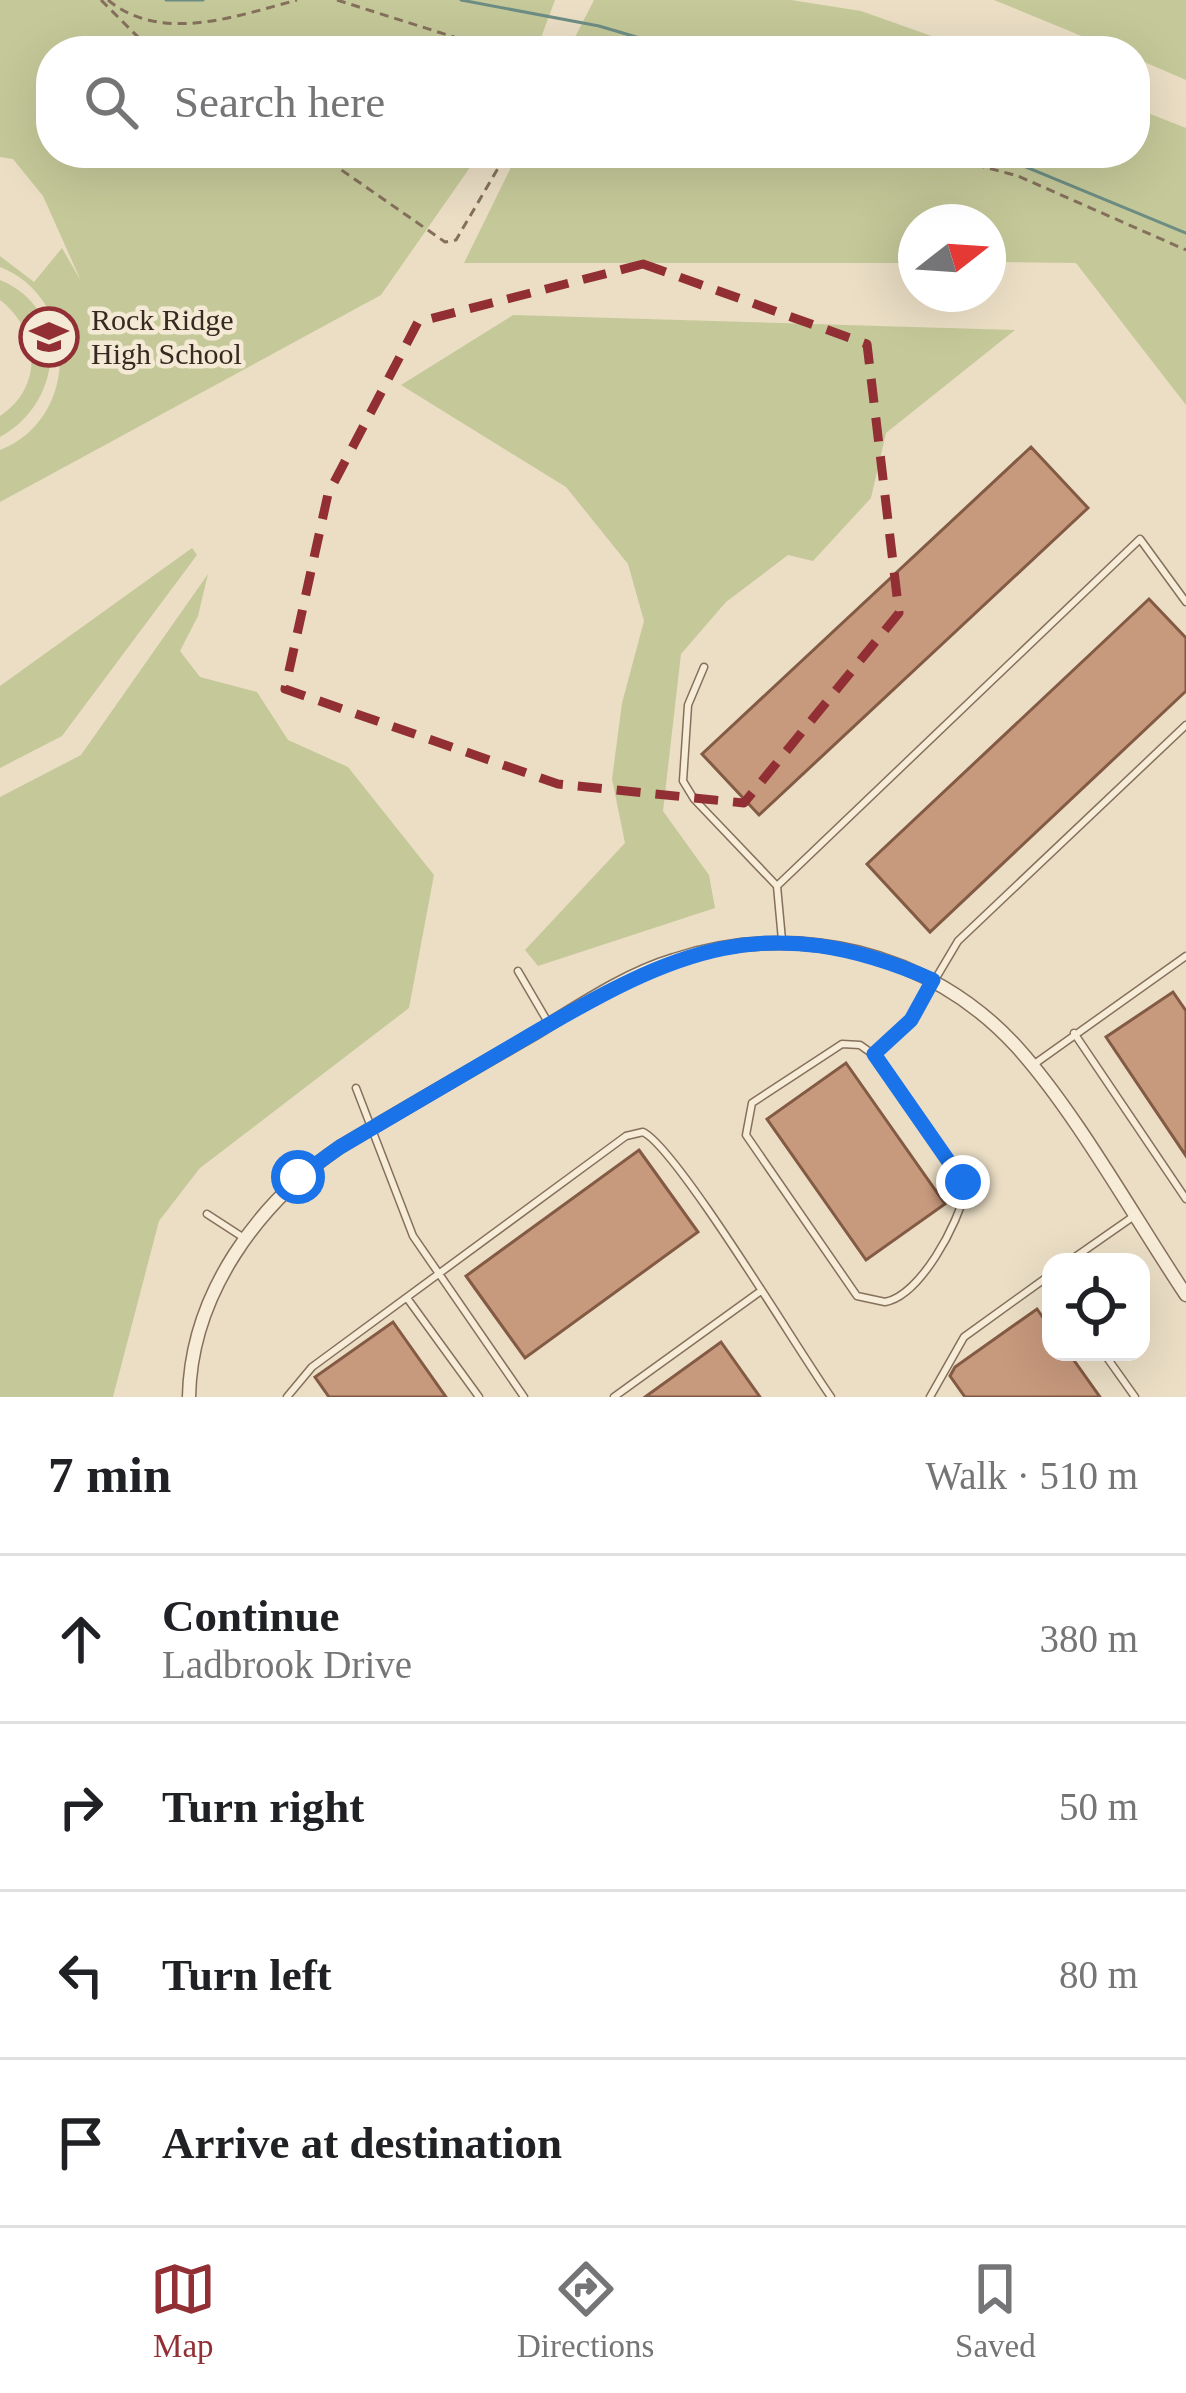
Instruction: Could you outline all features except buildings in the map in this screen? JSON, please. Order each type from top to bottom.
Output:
[{"type":"street","points":[[189,1397],[202,1322],[245,1239],[298,1177],[373,1127],[549,1024],[675,959],[726,946],[782,942],[862,952],[933,980],[976,1010],[1032,1065],[1186,1294]]},
{"type":"lane","points":[[777,886],[1141,539],[1186,602]]},
{"type":"lane","points":[[704,667],[688,706],[683,781],[694,800],[777,886],[782,942]]},
{"type":"lane","points":[[874,1054],[911,1020],[970,928],[1186,725]]},
{"type":"lane","points":[[1032,1065],[1186,956]]},
{"type":"lane","points":[[518,971],[549,1024]]},
{"type":"lane","points":[[1074,1033],[1186,1199]]},
{"type":"lane","points":[[860,1045],[874,1054],[965,1190],[961,1207],[910,1289],[895,1300],[874,1303],[857,1296],[752,1149],[745,1125],[752,1103],[831,1048],[860,1045]]},
{"type":"lane","points":[[356,1088],[413,1236],[524,1397]]},
{"type":"lane","points":[[286,1397],[301,1376],[406,1298],[626,1136],[643,1132],[657,1140],[686,1179],[831,1397]]},
{"type":"lane","points":[[207,1214],[245,1239]]},
{"type":"lane","points":[[1081,1253],[1134,1216]]},
{"type":"lane","points":[[930,1397],[964,1337],[1042,1281]]},
{"type":"lane","points":[[614,1397],[758,1293]]},
{"type":"lane","points":[[406,1298],[479,1397]]},
{"type":"lane","points":[[1109,1361],[1135,1397]]},
{"type":"path","points":[[105,0],[138,18],[192,25],[297,0]]},
{"type":"path","points":[[105,0],[138,36]]},
{"type":"path","points":[[337,0],[451,36]]},
{"type":"path","points":[[338,168],[445,242],[456,240],[498,168]]},
{"type":"path","points":[[988,168],[1018,176],[1186,250]]},
{"type":"highlighted area","points":[[643,264],[867,344],[899,613],[744,803],[558,784],[285,689],[328,494],[418,322]]},
{"type":"green space","points":[[0,0],[555,0],[542,36],[36,36],[36,168],[470,168],[381,295],[0,502],[0,450],[26,435],[45,413],[56,387],[60,358],[56,330],[45,304],[26,282],[0,267],[0,256],[34,282],[62,248],[81,281],[43,196],[13,159],[0,157]]},
{"type":"green space","points":[[594,0],[791,0],[861,11],[932,36],[576,36]]},
{"type":"green space","points":[[994,0],[1186,0],[1186,80],[1150,64],[1150,36],[1082,36]]},
{"type":"green space","points":[[1150,114],[1186,128],[1186,405],[1076,263],[1006,262],[1006,204],[898,204],[898,263],[464,263],[511,168],[1150,168]]},
{"type":"green space","points":[[0,280],[24,294],[40,313],[51,357],[36,403],[0,437],[0,416],[24,390],[32,359],[23,327],[0,300]]},
{"type":"green space","points":[[513,315],[1015,330],[886,433],[871,498],[813,561],[788,555],[726,602],[681,654],[663,811],[709,875],[715,908],[538,966],[525,950],[625,843],[612,779],[622,703],[644,621],[628,564],[566,487],[401,385]]},
{"type":"green space","points":[[192,548],[197,555],[62,736],[0,768],[0,686]]},
{"type":"green space","points":[[208,574],[198,616],[180,651],[200,677],[257,692],[288,740],[348,767],[434,875],[409,1008],[200,1168],[159,1221],[113,1397],[0,1397],[0,797],[81,755]]},
{"type":"waterway","points":[[166,0],[203,0]]},
{"type":"waterway","points":[[461,0],[633,36]]},
{"type":"waterway","points":[[1028,168],[1186,233]]},
{"type":"place","name":"Rock Ridge High School","points":[[49,337]]},
{"type":"route","points":[[298,1177],[340,1147],[653,967],[726,946],[782,942],[862,952],[933,980],[911,1020],[874,1054],[963,1182]]}]
